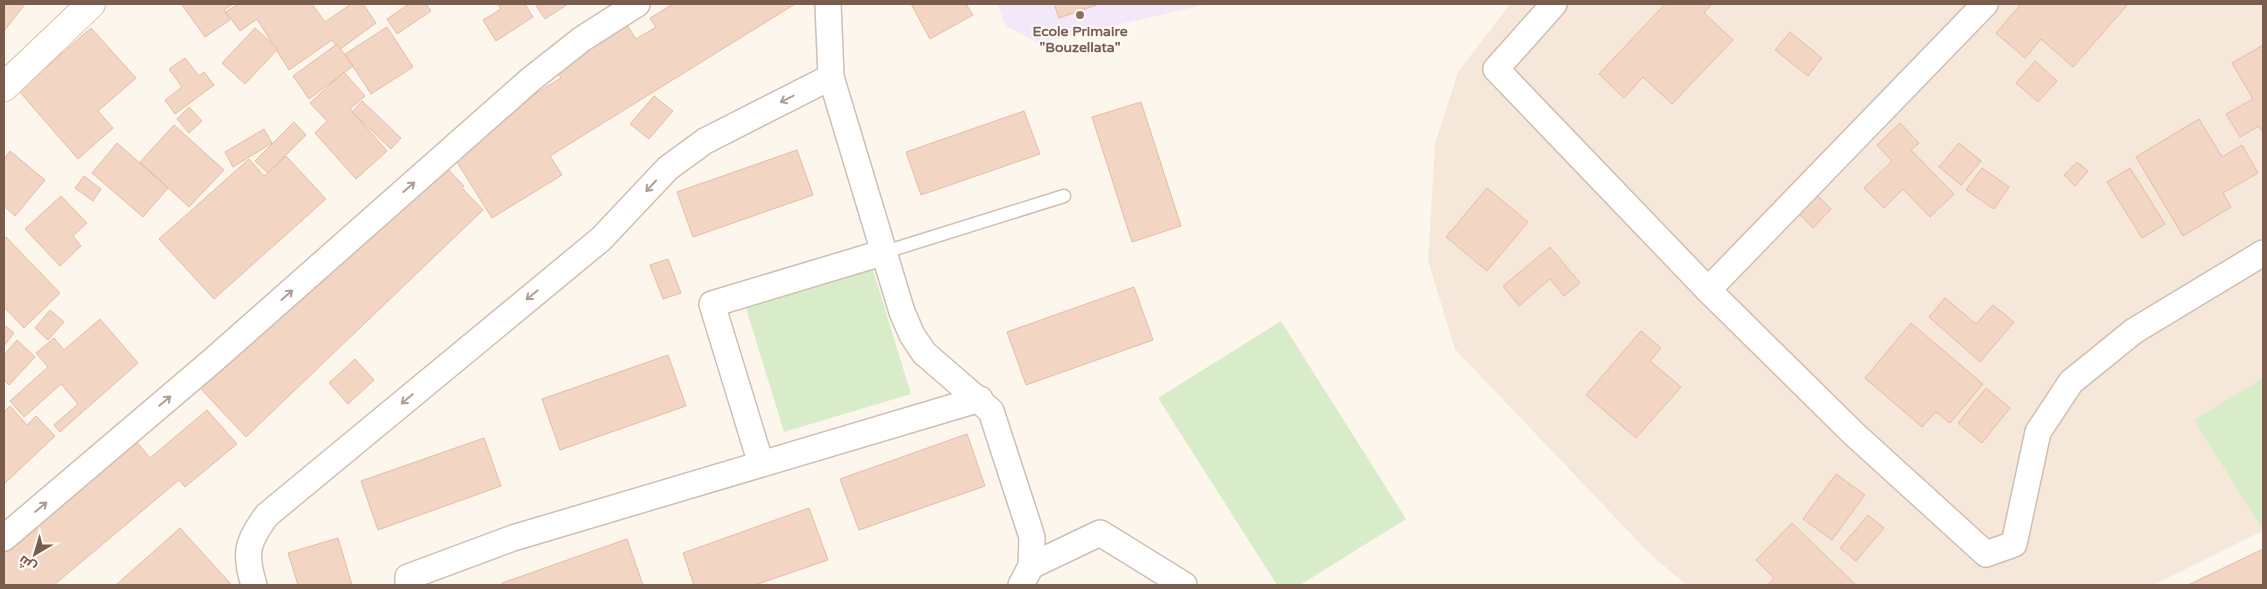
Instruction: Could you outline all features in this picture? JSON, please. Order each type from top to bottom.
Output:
[{"type":"main road","points":[[4,88],[91,4]]},
{"type":"street","points":[[4,538],[211,362],[530,80],[582,39],[637,4]]},
{"type":"street","points":[[828,4],[831,77],[902,312],[912,335],[924,353],[980,399],[991,411],[1032,537],[1026,575]]},
{"type":"street","points":[[1554,4],[1496,69],[1708,290],[1853,433],[1986,554],[2014,544],[2038,432],[2071,382],[2134,331],[2263,253]]},
{"type":"street","points":[[1708,290],[1985,4]]},
{"type":"street","points":[[254,585],[247,562],[252,536],[267,515],[601,239],[668,168],[705,141],[831,77]]},
{"type":"street","points":[[761,464],[712,304],[885,252]]},
{"type":"street","points":[[408,585],[408,577],[512,538],[980,399]]},
{"type":"street","points":[[1026,575],[1100,533],[1184,585]]},
{"type":"lane","points":[[885,252],[1064,196]]},
{"type":"shaded area","name":"Ecole Primaire \"Bouzellata\"","points":[[997,4],[1208,4],[1039,43],[1006,26]]},
{"type":"shaded area","points":[[1510,4],[2263,4],[2263,531],[2153,585],[1686,585],[1647,551],[1455,349],[1428,261],[1435,144],[1458,72]]},
{"type":"green space","points":[[873,270],[911,394],[784,432],[746,308]]},
{"type":"green space","points":[[1281,321],[1406,519],[1300,585],[1277,585],[1158,398]]},
{"type":"green space","points":[[2263,378],[2263,530],[2194,420]]},
{"type":"building","points":[[4,4],[25,4],[4,31]]},
{"type":"building","points":[[233,4],[224,10],[230,20],[205,37],[182,5]]},
{"type":"building","points":[[238,4],[312,4],[325,22],[351,4],[363,4],[376,23],[339,50],[332,40],[289,70],[257,19],[240,31],[226,12]]},
{"type":"building","points":[[409,4],[426,4],[431,11],[397,34],[387,19]]},
{"type":"building","points":[[498,4],[525,4],[533,17],[496,41],[483,20],[501,9]]},
{"type":"building","points":[[535,4],[568,4],[545,19]]},
{"type":"building","points":[[673,4],[795,4],[550,156],[562,175],[492,218],[448,148],[561,78],[554,66],[625,22],[636,39],[656,27],[650,18]]},
{"type":"building","points":[[911,4],[966,4],[973,15],[930,39]]},
{"type":"building","points":[[1054,4],[1099,4],[1059,18]]},
{"type":"building","points":[[1665,4],[1712,4],[1704,13],[1733,40],[1672,104],[1643,77],[1624,98],[1599,74]]},
{"type":"building","points":[[2021,4],[2128,4],[2073,67],[2041,39],[2025,58],[1996,33]]},
{"type":"building","points":[[387,27],[413,67],[371,94],[345,54]]},
{"type":"building","points":[[91,28],[136,78],[98,111],[113,128],[78,159],[19,91]]},
{"type":"building","points":[[255,28],[278,49],[245,84],[222,63]]},
{"type":"building","points":[[1790,32],[1822,58],[1808,76],[1775,50]]},
{"type":"building","points":[[337,44],[353,66],[309,99],[293,76]]},
{"type":"building","points":[[2263,45],[2263,133],[2259,126],[2240,137],[2226,114],[2253,99],[2232,63]]},
{"type":"building","points":[[185,58],[199,76],[204,72],[214,85],[175,114],[165,100],[182,87],[169,69]]},
{"type":"building","points":[[2035,61],[2057,81],[2038,102],[2016,83]]},
{"type":"building","points":[[344,72],[365,96],[350,109],[387,151],[356,179],[315,133],[327,121],[310,103]]},
{"type":"building","points":[[654,96],[673,111],[649,139],[630,124]]},
{"type":"building","points":[[362,101],[401,138],[391,149],[352,112]]},
{"type":"building","points":[[1141,102],[1181,226],[1132,242],[1092,117]]},
{"type":"building","points":[[189,107],[202,121],[189,133],[177,119]]},
{"type":"building","points":[[1024,111],[1040,154],[921,195],[906,152]]},
{"type":"building","points":[[2199,119],[2222,157],[2242,145],[2258,173],[2223,193],[2231,207],[2183,236],[2136,157]]},
{"type":"building","points":[[294,122],[306,135],[268,173],[255,161]]},
{"type":"building","points":[[1900,123],[1919,143],[1911,150],[1954,194],[1930,217],[1903,189],[1884,208],[1864,188],[1892,161],[1877,145]]},
{"type":"building","points":[[174,125],[224,170],[189,207],[140,162]]},
{"type":"building","points":[[264,129],[272,143],[233,167],[225,152]]},
{"type":"building","points":[[117,143],[168,188],[143,217],[92,173]]},
{"type":"building","points":[[1959,143],[1981,161],[1961,185],[1939,167]]},
{"type":"building","points":[[797,150],[813,195],[693,237],[677,192]]},
{"type":"building","points":[[10,151],[45,180],[15,216],[4,206],[4,159]]},
{"type":"building","points":[[286,156],[326,199],[214,299],[159,239],[249,159],[264,176]]},
{"type":"building","points":[[441,162],[464,186],[462,188],[483,210],[246,437],[200,388],[396,200]]},
{"type":"building","points":[[2077,162],[2088,171],[2075,186],[2064,175]]},
{"type":"building","points":[[1982,168],[2009,187],[1994,209],[1966,190]]},
{"type":"building","points":[[2130,168],[2165,224],[2142,238],[2107,182]]},
{"type":"building","points":[[84,176],[101,189],[93,201],[75,188]]},
{"type":"building","points":[[1805,183],[1831,209],[1813,228],[1787,202]]},
{"type":"building","points":[[1487,188],[1528,222],[1487,271],[1446,237]]},
{"type":"building","points":[[61,196],[87,223],[73,236],[81,246],[60,266],[25,229]]},
{"type":"building","points":[[6,237],[60,293],[24,328],[4,307],[4,239]]},
{"type":"building","points":[[1550,247],[1580,283],[1564,296],[1550,279],[1519,306],[1503,286]]},
{"type":"building","points":[[668,259],[681,293],[663,299],[650,265]]},
{"type":"building","points":[[1134,287],[1153,340],[1026,385],[1007,332]]},
{"type":"building","points":[[1945,298],[1976,324],[1993,305],[2014,322],[1980,362],[1929,317]]},
{"type":"building","points":[[50,310],[64,322],[48,340],[35,328]]},
{"type":"building","points":[[100,319],[138,363],[60,432],[54,425],[78,404],[61,384],[24,417],[10,401],[48,367],[36,353],[54,338],[64,350]]},
{"type":"building","points":[[1911,323],[1983,384],[1950,423],[1936,412],[1922,427],[1865,378]]},
{"type":"building","points":[[4,325],[14,333],[4,346]]},
{"type":"building","points":[[1641,331],[1661,348],[1650,361],[1681,387],[1636,438],[1586,395]]},
{"type":"building","points":[[17,340],[35,357],[9,385],[4,380],[4,355]]},
{"type":"building","points":[[668,355],[686,406],[560,450],[542,399]]},
{"type":"building","points":[[355,359],[374,380],[348,404],[329,383]]},
{"type":"building","points":[[1986,388],[2010,408],[1982,443],[1958,423]]},
{"type":"building","points":[[10,406],[27,425],[36,416],[55,436],[4,484],[4,410]]},
{"type":"building","points":[[207,410],[237,444],[185,487],[179,480],[54,585],[4,585],[4,541],[130,434],[150,458]]},
{"type":"building","points":[[967,434],[985,486],[859,530],[840,479]]},
{"type":"building","points":[[484,438],[501,486],[378,530],[361,481]]},
{"type":"building","points":[[1836,474],[1865,495],[1832,540],[1803,519]]},
{"type":"building","points":[[809,508],[828,560],[755,585],[694,585],[683,553]]},
{"type":"building","points":[[1868,515],[1884,528],[1856,561],[1840,548]]},
{"type":"building","points":[[1792,523],[1856,585],[1768,585],[1774,578],[1756,560]]},
{"type":"building","points":[[180,528],[230,583],[228,585],[116,585]]},
{"type":"building","points":[[338,538],[352,585],[298,585],[288,553]]},
{"type":"building","points":[[627,539],[643,585],[503,585],[502,583]]},
{"type":"building","points":[[2263,549],[2263,585],[2188,585]]},
{"type":"place","name":"Ecole Primaire \"Bouzellata\"","points":[[1080,15]]}]
